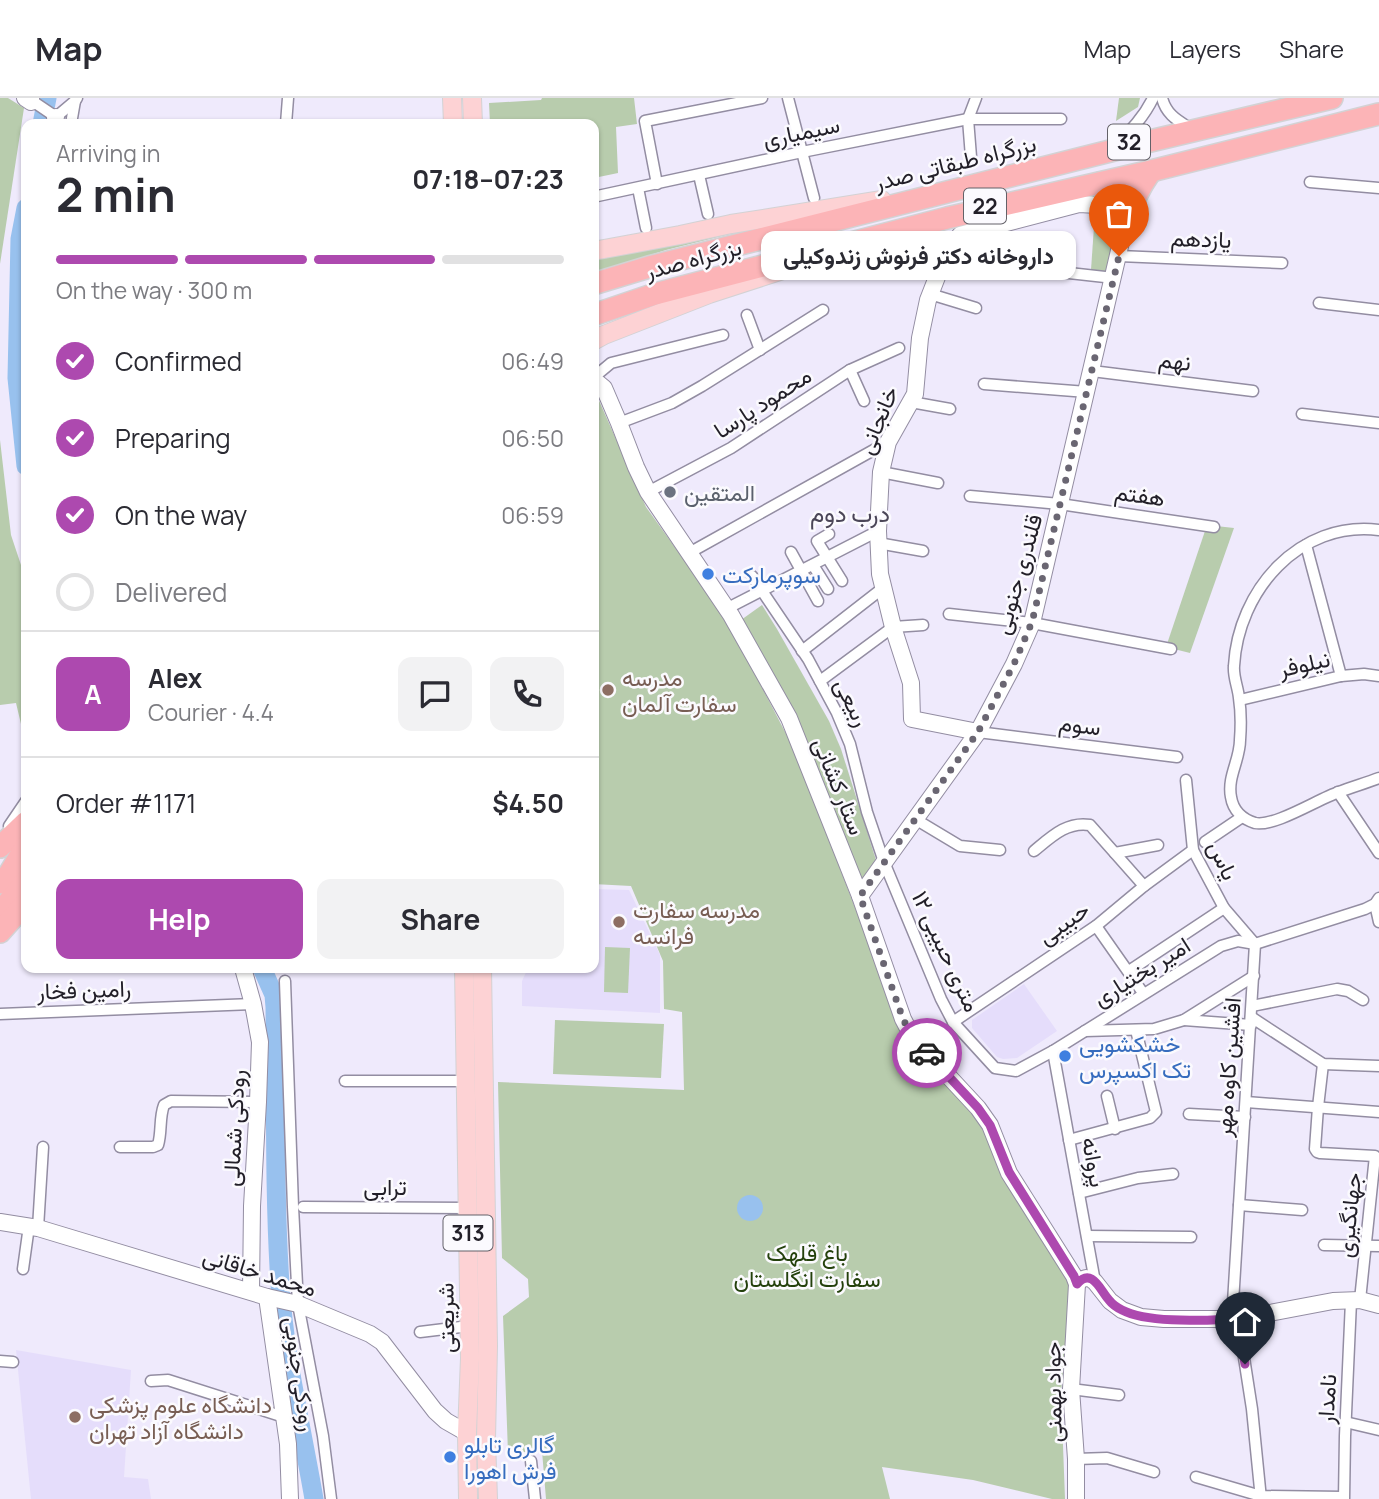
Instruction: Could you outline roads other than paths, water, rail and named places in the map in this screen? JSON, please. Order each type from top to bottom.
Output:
[{"type":"highway","name":"بزرگراه صدر","points":[[599,281],[648,264],[1188,127],[1319,98]]},
{"type":"highway","name":"بزرگراه طبقاتی صدر","points":[[599,281],[742,243],[1332,98]]},
{"type":"highway","name":"بزرگراه صدر","points":[[599,310],[947,218],[1151,171],[1379,113]]},
{"type":"highway","name":"22","points":[[599,310],[654,290],[946,215],[1379,113]]},
{"type":"highway","points":[[1125,225],[1139,187],[1151,171]]},
{"type":"highway","points":[[1100,183],[1125,225]]},
{"type":"highway","points":[[0,847],[21,827]]},
{"type":"highway","points":[[0,866],[21,845]]},
{"type":"highway","points":[[0,883],[21,854]]},
{"type":"highway","points":[[0,912],[21,887]]},
{"type":"highway","points":[[0,932],[21,908]]},
{"type":"main road","points":[[452,98],[453,119]]},
{"type":"main road","points":[[472,98],[473,119]]},
{"type":"main road","points":[[599,250],[731,224],[941,191]]},
{"type":"main road","points":[[599,338],[709,294],[947,218]]},
{"type":"main road","name":"شریعتی","points":[[464,973],[470,1358],[468,1499]]},
{"type":"main road","name":"شریعتی","points":[[482,973],[488,1499]]},
{"type":"main road","points":[[467,1433],[486,1439]]},
{"type":"street","points":[[286,119],[288,98]]},
{"type":"street","points":[[657,184],[645,121],[762,98]]},
{"type":"street","points":[[788,98],[814,198]]},
{"type":"street","points":[[971,157],[968,118],[975,98]]},
{"type":"street","points":[[1115,146],[1146,113],[1153,98]]},
{"type":"street","points":[[1162,98],[1172,117],[1188,127]]},
{"type":"street","points":[[30,99],[54,119]]},
{"type":"street","points":[[58,119],[76,100]]},
{"type":"street","points":[[72,119],[76,100]]},
{"type":"street","name":"سیمیاری","points":[[599,196],[968,118],[1060,118]]},
{"type":"street","points":[[699,175],[708,214]]},
{"type":"street","points":[[1310,182],[1379,188]]},
{"type":"street","points":[[638,188],[646,228]]},
{"type":"street","name":"خانجانی","points":[[978,732],[912,719],[911,683],[880,574],[878,537],[881,472],[888,442],[915,394],[920,338],[930,294],[943,259],[960,235],[1079,204],[1097,205],[1125,225]]},
{"type":"street","name":"قلندری جنوبی","points":[[860,896],[978,732],[1014,664],[1032,622],[1125,225]]},
{"type":"street","name":"یازدهم","points":[[1119,256],[1282,262]]},
{"type":"street","points":[[1024,268],[1114,278]]},
{"type":"street","points":[[930,294],[976,308]]},
{"type":"street","points":[[1319,303],[1379,310]]},
{"type":"street","points":[[620,423],[672,403],[823,310]]},
{"type":"street","points":[[747,315],[760,350]]},
{"type":"street","points":[[599,374],[611,363],[723,335]]},
{"type":"street","name":"محمود پارسا","points":[[648,492],[731,448],[850,370],[899,348]]},
{"type":"street","points":[[850,370],[864,401]]},
{"type":"street","name":"نهم","points":[[1092,371],[1253,391]]},
{"type":"street","name":"ستار کشانی","points":[[599,384],[604,388],[620,423],[648,492],[726,609],[789,718],[860,896],[908,1029],[990,1125],[1009,1172],[1077,1284]]},
{"type":"street","points":[[984,384],[1087,392]]},
{"type":"street","points":[[911,402],[950,409]]},
{"type":"street","points":[[1302,414],[1379,423]]},
{"type":"street","points":[[689,553],[888,442]]},
{"type":"street","points":[[881,472],[938,483]]},
{"type":"street","name":"هفتم","points":[[970,496],[1060,504],[1214,527]]},
{"type":"street","points":[[1379,530],[1350,530],[1328,535],[1306,545],[1277,565],[1261,585],[1241,628],[1234,659],[1233,670],[1240,700],[1240,744],[1230,778],[1231,799],[1234,809],[1242,817],[1259,824],[1277,820],[1338,792],[1379,778]]},
{"type":"street","points":[[830,534],[817,541],[842,581]]},
{"type":"street","points":[[726,609],[813,565],[878,537],[923,551]]},
{"type":"street","points":[[1306,545],[1341,676]]},
{"type":"street","points":[[791,552],[818,601]]},
{"type":"street","points":[[813,565],[828,589]]},
{"type":"street","name":"ربیعی","points":[[752,576],[802,651],[837,713],[850,744],[867,812],[884,862]]},
{"type":"street","points":[[802,651],[883,588]]},
{"type":"street","points":[[949,614],[1032,622],[1171,649]]},
{"type":"street","points":[[820,681],[893,627],[923,625]]},
{"type":"street","name":"نیلوفر","points":[[1240,700],[1341,676],[1379,676]]},
{"type":"street","name":"سوم","points":[[978,732],[1177,757]]},
{"type":"street","name":"یاس","points":[[1186,780],[1193,850],[1224,908],[1255,944]]},
{"type":"street","points":[[1338,792],[1379,853]]},
{"type":"street","points":[[0,835],[21,809]]},
{"type":"street","points":[[1205,842],[1242,817]]},
{"type":"street","points":[[915,819],[960,846],[1000,850]]},
{"type":"street","points":[[1034,851],[1053,835],[1068,827],[1090,825],[1143,886]]},
{"type":"street","points":[[1115,853],[1158,845]]},
{"type":"street","name":"حبیبی","points":[[953,1022],[1096,926],[1143,886],[1193,850]]},
{"type":"street","name":"۱۲ متری حبیبی","points":[[884,862],[953,1022],[995,1068],[1016,1071],[1053,1051]]},
{"type":"street","points":[[1255,944],[1365,909],[1377,901],[1379,922]]},
{"type":"street","points":[[1129,971],[1224,908]]},
{"type":"street","points":[[1096,926],[1143,993]]},
{"type":"street","name":"امیر بختیاری","points":[[1053,1051],[1221,946],[1238,941],[1255,944]]},
{"type":"street","name":"افشین کاوه مهر","points":[[1255,944],[1235,1319],[1252,1409],[1261,1498]]},
{"type":"street","name":"رودکی شمالی","points":[[244,973],[260,1042],[251,1292]]},
{"type":"street","points":[[1184,1020],[1254,976]]},
{"type":"street","points":[[285,981],[298,1304]]},
{"type":"street","points":[[1085,1031],[1154,1029],[1184,1020],[1251,1016],[1337,989],[1348,991],[1363,1000]]},
{"type":"street","name":"رامین فخار","points":[[0,1014],[253,1004]]},
{"type":"street","points":[[1251,1016],[1323,1064],[1379,1066]]},
{"type":"street","points":[[1069,1140],[1150,1118],[1156,1112],[1136,1030]]},
{"type":"street","name":"پروانه","points":[[1053,1051],[1095,1282]]},
{"type":"street","name":"جهانگیری","points":[[1323,1064],[1314,1144],[1317,1152],[1377,1156],[1356,1301]]},
{"type":"street","points":[[345,1081],[466,1081]]},
{"type":"street","points":[[1107,1096],[1115,1129]]},
{"type":"street","points":[[120,1147],[158,1145],[160,1114],[164,1105],[171,1101],[258,1102]]},
{"type":"street","points":[[1246,1102],[1379,1112]]},
{"type":"street","points":[[1188,1114],[1245,1117]]},
{"type":"street","points":[[23,1269],[34,1227],[43,1147]]},
{"type":"street","points":[[1079,1193],[1138,1178],[1173,1174]]},
{"type":"street","points":[[1239,1205],[1302,1210]]},
{"type":"street","name":"ترابی","points":[[303,1207],[467,1208]]},
{"type":"street","name":"محمد خاقانی","points":[[0,1222],[34,1227],[298,1304],[377,1338],[391,1352],[435,1411],[467,1433]]},
{"type":"street","points":[[1087,1236],[1191,1237]]},
{"type":"street","points":[[1324,1245],[1379,1246]]},
{"type":"street","points":[[1077,1284],[1086,1278],[1095,1282],[1110,1301],[1122,1310],[1141,1317],[1164,1319],[1235,1319],[1333,1301],[1379,1305]]},
{"type":"street","name":"جواد بهمنی","points":[[1076,1499],[1071,1389],[1077,1284]]},
{"type":"street","name":"رودکی جنوبی","points":[[267,1297],[288,1444],[290,1499]]},
{"type":"street","name":"نامدار","points":[[1343,1498],[1345,1422],[1356,1301]]},
{"type":"street","name":"رودکی جنوبی","points":[[298,1304],[323,1436],[331,1499]]},
{"type":"street","points":[[420,1332],[469,1326]]},
{"type":"street","points":[[0,1361],[13,1362]]},
{"type":"street","points":[[151,1381],[167,1380],[284,1417]]},
{"type":"street","points":[[1071,1389],[1119,1395]]},
{"type":"street","points":[[1345,1422],[1379,1430]]},
{"type":"street","points":[[1076,1459],[1107,1458],[1154,1472]]},
{"type":"street","points":[[531,1461],[535,1499]]},
{"type":"street","points":[[1196,1476],[1261,1498],[1343,1498]]},
{"type":"water","points":[[750,1195],[759,1199],[763,1208],[759,1217],[750,1221],[741,1217],[737,1208],[741,1199]]},
{"type":"waterway","points":[[43,119],[47,98]]},
{"type":"waterway","points":[[21,234],[17,378],[21,417]]},
{"type":"waterway","points":[[264,973],[274,995],[275,1007],[277,1215],[282,1310],[289,1364],[314,1499]]},
{"type":"place","name":"داروخانه دکتر فرنوش زندوکیلی","points":[[1119,256]]},
{"type":"place","name":"المتقین","points":[[670,492]]},
{"type":"place","name":"سوپرمارکت","points":[[708,574]]},
{"type":"place","name":"مدرسه سفارت آلمان","points":[[608,690]]},
{"type":"place","name":"مدرسه سفارت فرانسه","points":[[619,922]]},
{"type":"place","name":"خشکشویی تک اکسپرس","points":[[1065,1056]]},
{"type":"place","name":"دانشگاه علوم پزشکی دانشگاه آزاد تهران","points":[[75,1417]]},
{"type":"place","name":"گالری تابلو فرش اهورا","points":[[450,1457]]},
{"type":"district","name":"درب دوم","points":[[850,512]]},
{"type":"park label","name":"باغ قلهک سفارت انگلستان","points":[[807,1265]]}]
